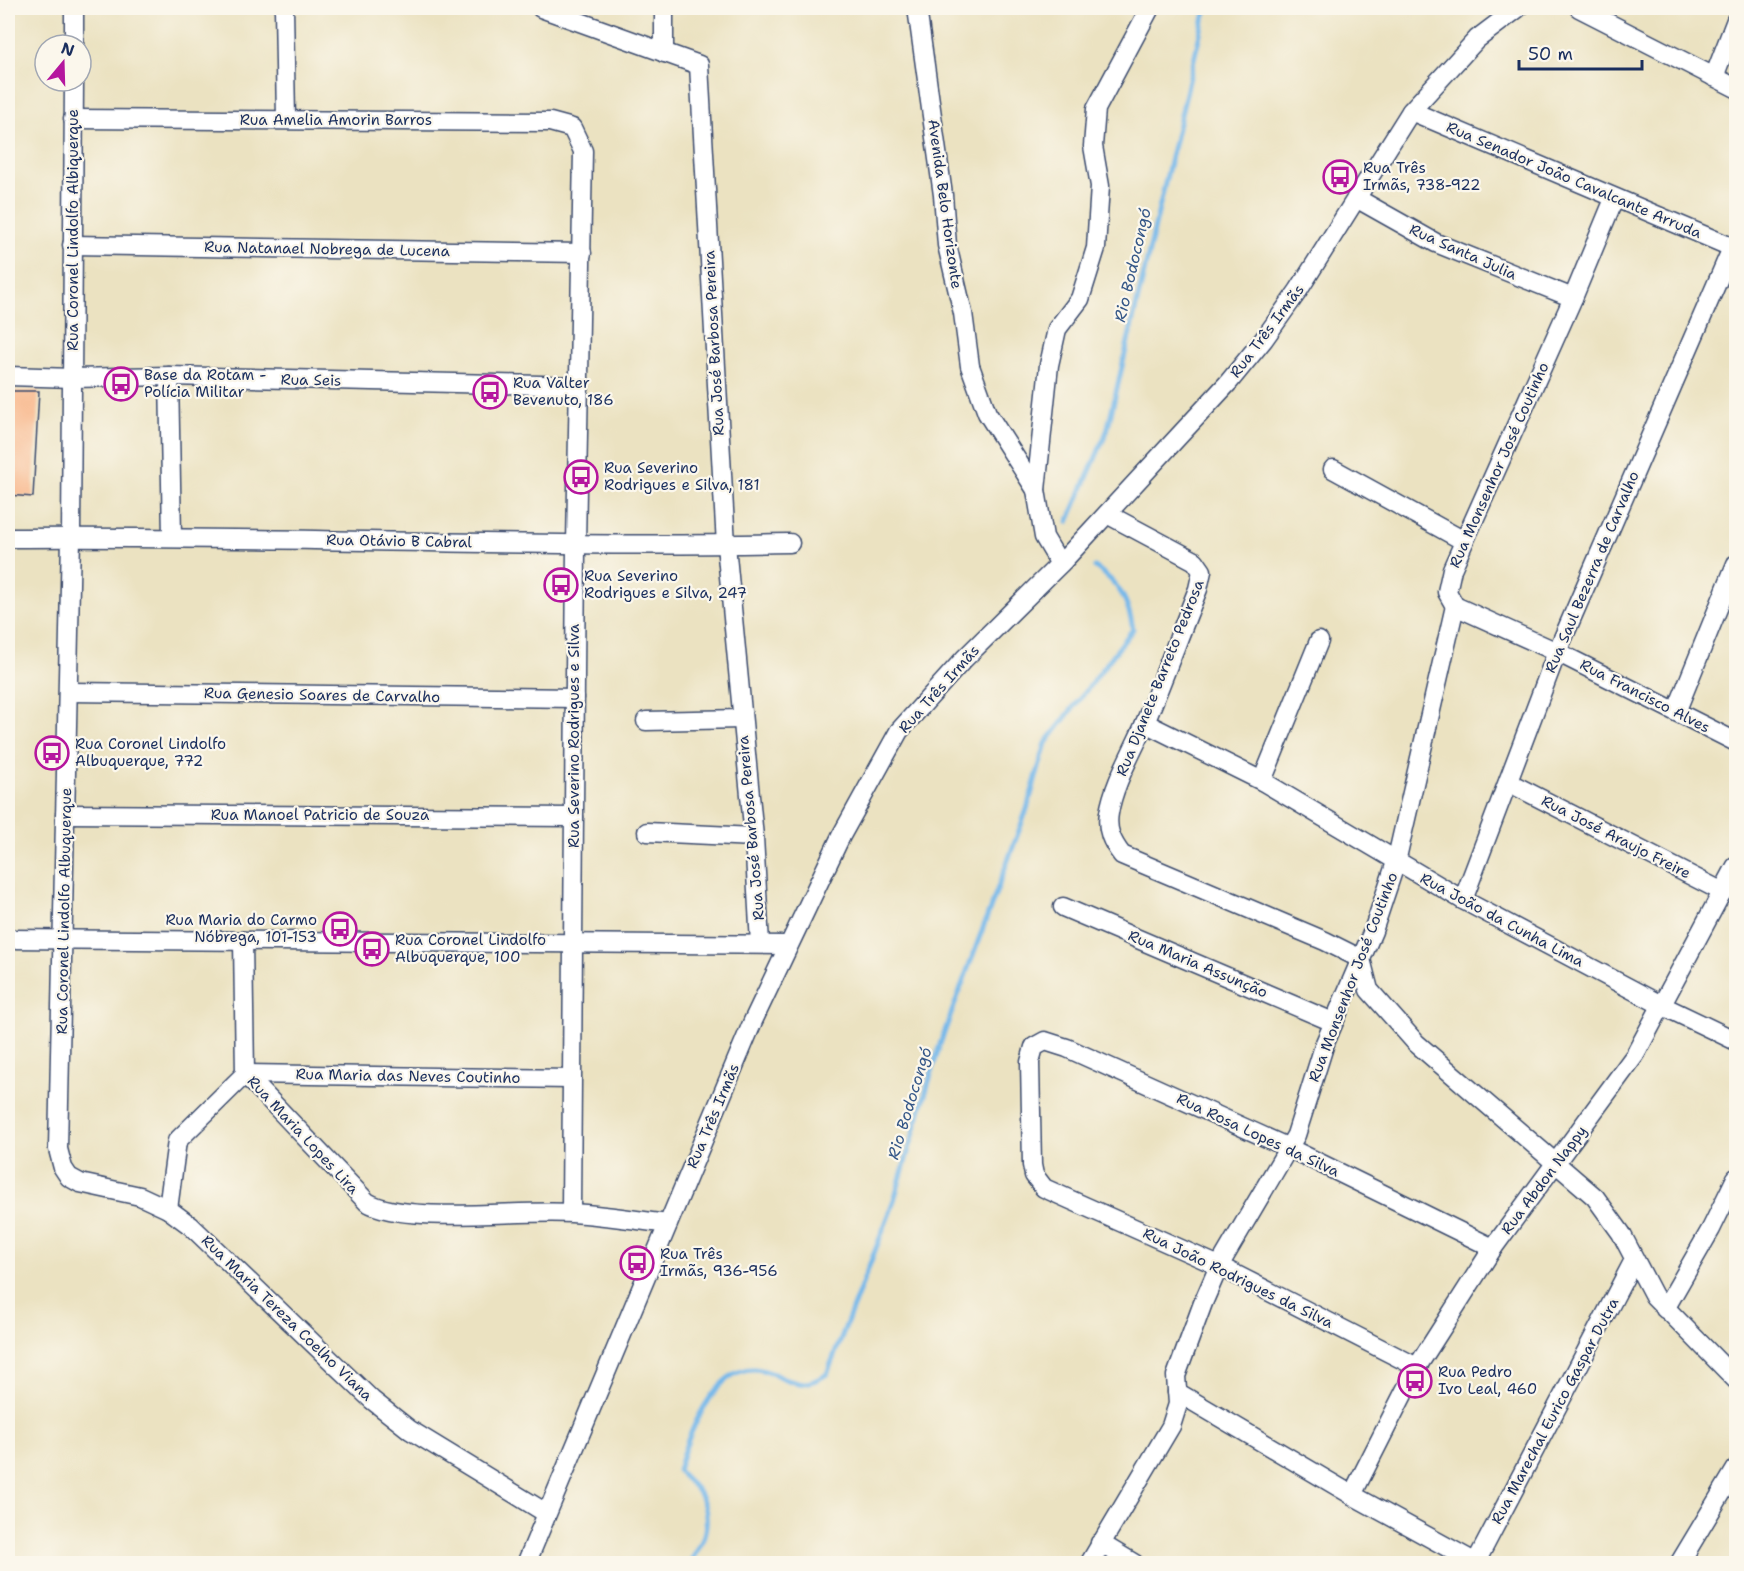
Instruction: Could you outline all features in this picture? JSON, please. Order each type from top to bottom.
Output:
[{"type":"street","points":[[74,33],[75,8]]},
{"type":"street","points":[[284,8],[286,119]]},
{"type":"street","points":[[541,8],[664,53],[664,8]]},
{"type":"street","name":"Avenida Belo Horizonte","points":[[917,8],[947,245],[963,314],[970,366],[987,413],[1036,490]]},
{"type":"street","points":[[1062,562],[1044,537],[1036,490],[1052,346],[1057,329],[1080,299],[1096,248],[1100,186],[1094,146],[1096,109],[1150,8]]},
{"type":"street","name":"Rua Três Irmãs","points":[[526,1563],[788,945],[840,836],[899,731],[948,677],[1062,562],[1228,383],[1264,339],[1411,111],[1477,39],[1518,8]]},
{"type":"street","points":[[1580,8],[1737,88]]},
{"type":"street","points":[[1714,77],[1737,20]]},
{"type":"street","name":"Rua José Barbosa Pereira","points":[[664,53],[699,65],[726,545],[754,837],[760,944]]},
{"type":"street","name":"Rua Coronel Lindolfo Albiquerque","points":[[73,378],[74,93]]},
{"type":"street","name":"Rua Senador João Cavalcante Arruda","points":[[1411,111],[1734,249]]},
{"type":"street","name":"Rua Amelia Amorin Barros","points":[[73,119],[550,122],[572,128],[583,151]]},
{"type":"street","name":"Rua Severino Rodrigues e Silva","points":[[572,1212],[576,545],[583,151]]},
{"type":"street","name":"Rua Santa Julia","points":[[1356,198],[1437,243],[1573,298]]},
{"type":"street","name":"Rua Monsenhor José Coutinho","points":[[1089,1563],[1171,1426],[1178,1404],[1176,1376],[1181,1357],[1219,1266],[1296,1135],[1333,1022],[1361,959],[1396,862],[1455,606],[1447,592],[1447,584],[1614,199]]},
{"type":"street","name":"Rua Natanael Nobrega de Lucena","points":[[72,245],[582,253]]},
{"type":"street","name":"Rua Saul Bezerra de Carvalho","points":[[1463,900],[1510,783],[1557,652],[1734,249]]},
{"type":"street","name":"Rua Seis","points":[[8,376],[73,378],[169,376],[579,386]]},
{"type":"street","points":[[169,376],[172,537]]},
{"type":"street","name":"Rua Coronel Lindolfo Albuquerque","points":[[59,1120],[69,692],[73,378]]},
{"type":"street","points":[[1334,469],[1464,541]]},
{"type":"street","name":"Rua Djanete Barreto Pedrosa","points":[[1107,514],[1195,561],[1202,571],[1198,589],[1114,794],[1109,813],[1110,836],[1122,855],[1325,941],[1361,959]]},
{"type":"street","name":"Rua Otávio B Cabral","points":[[8,538],[172,537],[576,545],[790,543]]},
{"type":"street","points":[[1676,712],[1737,564]]},
{"type":"street","name":"Rua Francisco Alves","points":[[1455,606],[1557,652],[1737,742]]},
{"type":"street","points":[[1262,781],[1319,641]]},
{"type":"street","name":"Rua Genesio Soares de Carvalho","points":[[69,692],[575,698]]},
{"type":"street","points":[[646,721],[742,719]]},
{"type":"street","name":"Rua João da Cunha Lima","points":[[1145,723],[1262,781],[1463,900],[1663,1006],[1737,1041]]},
{"type":"street","name":"Rua José Araujo Freire","points":[[1510,783],[1723,892]]},
{"type":"street","name":"Rua Manoel Patricio de Souza","points":[[66,814],[574,817]]},
{"type":"street","points":[[647,832],[754,837]]},
{"type":"street","name":"Rua Abdon Nappy","points":[[1352,1495],[1417,1367],[1493,1248],[1635,1055],[1737,866]]},
{"type":"street","name":"Rua Maria Assunção","points":[[1063,907],[1333,1022]]},
{"type":"street","points":[[8,939],[788,945]]},
{"type":"street","name":"Rua Maria Lopes Lira","points":[[243,940],[245,1074],[350,1186],[376,1208],[415,1213],[572,1212],[668,1224]]},
{"type":"street","points":[[1361,959],[1369,990],[1389,1015],[1416,1043],[1595,1197],[1609,1214],[1644,1281],[1665,1309],[1737,1380]]},
{"type":"street","name":"Rua Rosa Lopes da Silva","points":[[1030,1062],[1034,1047],[1038,1043],[1053,1042],[1289,1148],[1493,1248]]},
{"type":"street","name":"Rua João Rodrigues da Silva","points":[[1030,1062],[1034,1175],[1044,1188],[1219,1266],[1417,1367]]},
{"type":"street","points":[[168,1209],[177,1141],[245,1074]]},
{"type":"street","name":"Rua Maria das Neves Coutinho","points":[[245,1074],[571,1079]]},
{"type":"street","name":"Rua Maria Tereza Coelho Viana","points":[[59,1120],[58,1149],[63,1168],[69,1177],[80,1182],[140,1196],[168,1209],[219,1252],[372,1400],[410,1430],[546,1514]]},
{"type":"street","points":[[1665,1309],[1737,1178]]},
{"type":"street","name":"Rua Marechal Eurico Gaspar Dutra","points":[[1477,1563],[1634,1260]]},
{"type":"street","points":[[1177,1392],[1352,1495],[1477,1563]]},
{"type":"street","points":[[1679,1563],[1737,1469]]},
{"type":"street","points":[[1100,1543],[1135,1563]]},
{"type":"building","points":[[8,391],[39,391],[33,497],[8,495]]},
{"type":"waterway","name":"Rio Bodocongó","points":[[1068,522],[1107,431],[1206,8]]},
{"type":"waterway","name":"Rio Bodocongó","points":[[688,1564],[702,1540],[706,1523],[704,1504],[700,1495],[678,1470],[695,1424],[714,1392],[726,1380],[739,1372],[764,1370],[796,1383],[805,1383],[827,1374],[892,1207],[940,1044],[1027,809],[1046,743],[1133,629],[1122,594],[1117,586],[1095,567]]},
{"type":"place","name":"Rua Três Irmãs, 738-922","points":[[1340,177]]},
{"type":"place","name":"Base da Rotam - Polícia Militar","points":[[121,384]]},
{"type":"place","name":"Rua Valter Bevenuto, 186","points":[[490,392]]},
{"type":"place","name":"Rua Severino Rodrigues e Silva, 181","points":[[581,477]]},
{"type":"place","name":"Rua Severino Rodrigues e Silva, 247","points":[[561,585]]},
{"type":"place","name":"Rua Coronel Lindolfo Albuquerque, 772","points":[[52,753]]},
{"type":"place","name":"Rua Maria do Carmo Nóbrega, 101-153","points":[[340,929]]},
{"type":"place","name":"Rua Coronel Lindolfo Albuquerque, 100","points":[[372,949]]},
{"type":"place","name":"Rua Três Irmãs, 936-956","points":[[637,1263]]},
{"type":"place","name":"Rua Pedro Ivo Leal, 460","points":[[1415,1381]]}]
